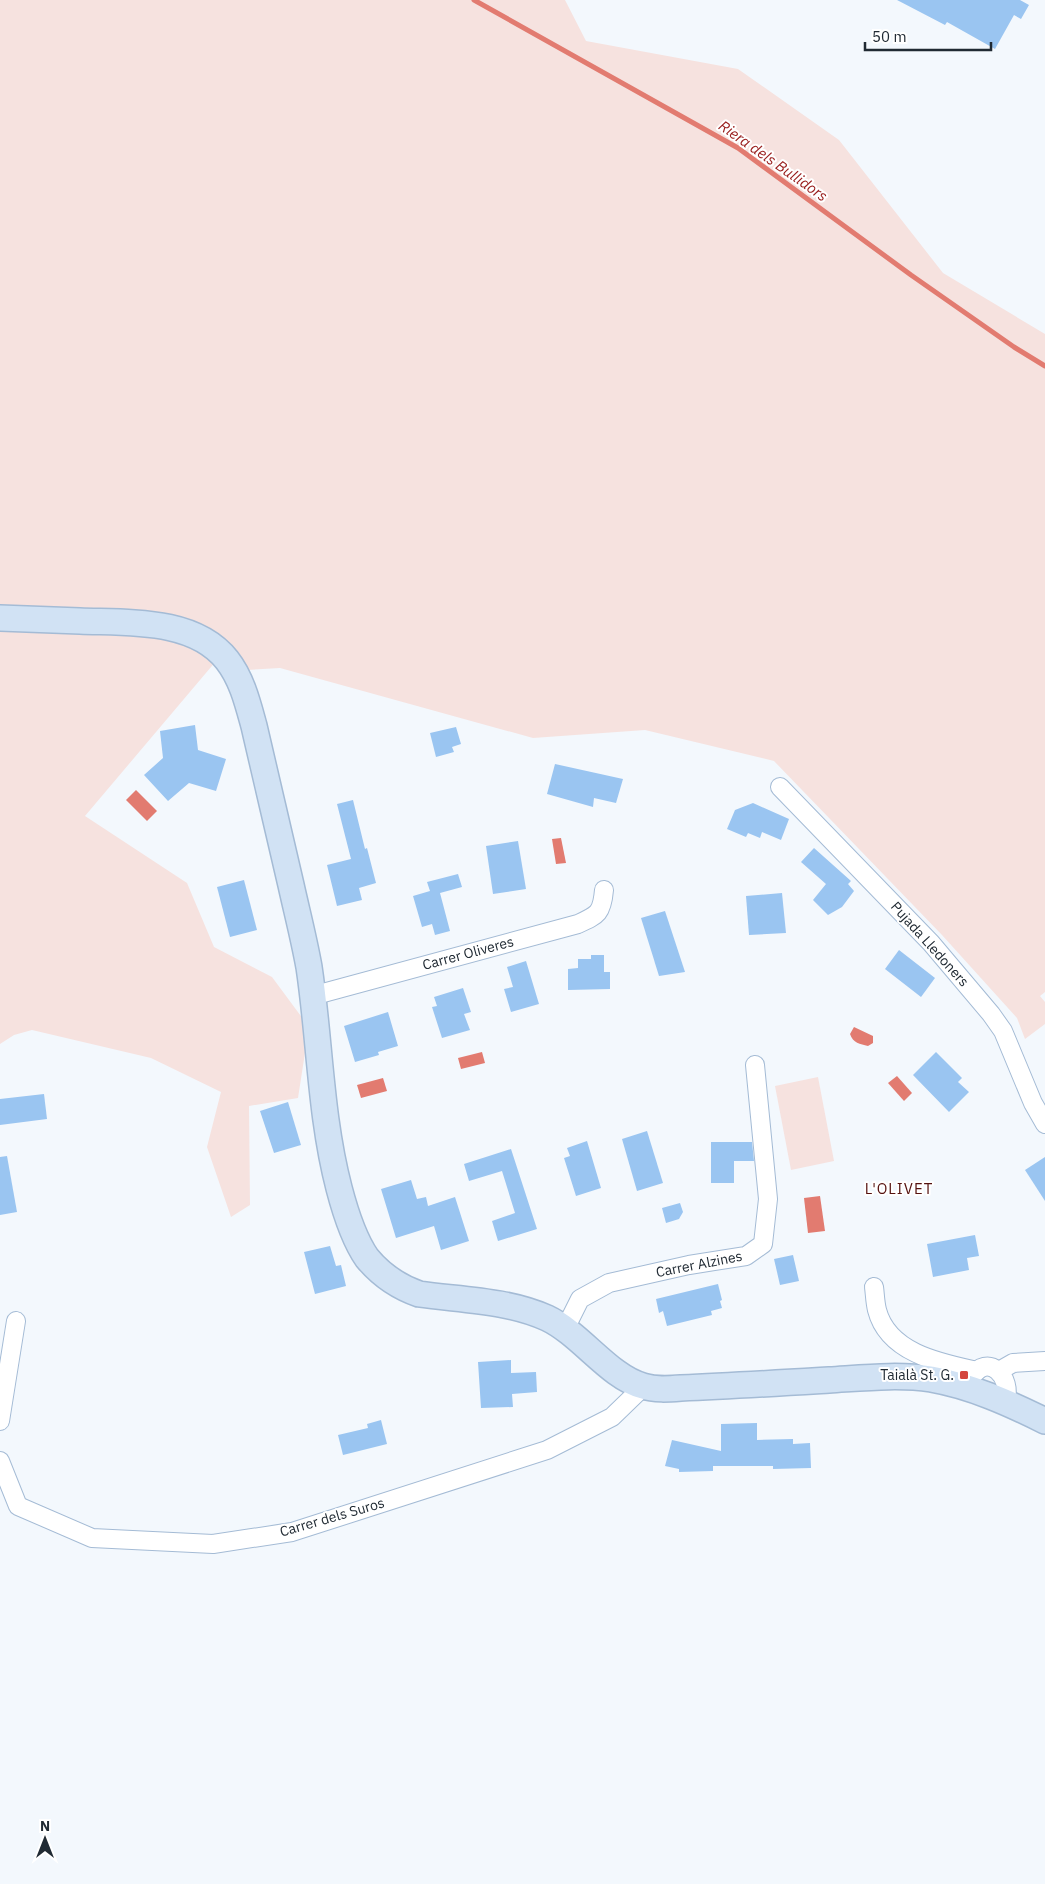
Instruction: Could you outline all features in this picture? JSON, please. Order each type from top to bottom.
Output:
[{"type":"street","points":[[0,618],[128,623],[170,628],[193,635],[204,641],[218,650],[228,661],[244,692],[254,726],[308,965],[320,1078],[330,1147],[343,1202],[358,1242],[367,1257],[380,1272],[407,1290],[419,1294],[484,1302],[526,1310],[548,1318],[565,1329],[626,1380],[643,1386],[658,1389],[900,1377],[973,1380],[988,1367],[999,1370],[1003,1376],[1008,1389],[1005,1402]]},
{"type":"street","name":"Pujada Lledoners","points":[[780,788],[932,944],[991,1014],[1003,1031],[1030,1096],[1045,1124]]},
{"type":"street","name":"Carrer Oliveres","points":[[312,996],[578,924],[598,913],[602,906],[604,890]]},
{"type":"street","name":"Carrer Alzines","points":[[565,1329],[580,1299],[609,1283],[689,1265],[746,1256],[763,1244],[768,1199],[754,1066]]},
{"type":"street","points":[[874,1287],[877,1311],[886,1328],[898,1342],[919,1356],[973,1380],[1005,1402],[1045,1420]]},
{"type":"street","points":[[0,1422],[16,1321]]},
{"type":"street","points":[[999,1370],[1013,1363],[1045,1361]]},
{"type":"street","name":"Carrer dels Suros","points":[[0,1461],[18,1506],[92,1538],[213,1544],[292,1532],[547,1450],[612,1418],[643,1386]]},
{"type":"shaded area","points":[[0,0],[565,0],[586,41],[738,69],[839,140],[943,273],[1045,334],[1045,992],[1040,996],[1045,1002],[1045,1024],[1025,1039],[1017,1018],[942,935],[774,761],[645,730],[533,738],[280,668],[246,670],[222,654],[85,816],[187,883],[214,947],[272,977],[309,1027],[298,1098],[249,1106],[250,1205],[231,1217],[207,1147],[221,1092],[151,1058],[32,1030],[14,1035],[0,1044]]},
{"type":"shaded area","points":[[136,790],[157,811],[147,821],[126,800]]},
{"type":"shaded area","points":[[561,838],[566,863],[556,864],[552,839]]},
{"type":"shaded area","points":[[854,1027],[873,1036],[873,1043],[868,1046],[855,1041],[850,1034]]},
{"type":"shaded area","points":[[482,1052],[485,1063],[461,1069],[458,1058]]},
{"type":"shaded area","points":[[897,1076],[912,1093],[904,1101],[888,1083]]},
{"type":"shaded area","points":[[818,1077],[834,1161],[791,1170],[775,1086]]},
{"type":"shaded area","points":[[383,1078],[387,1091],[361,1098],[357,1085]]},
{"type":"shaded area","points":[[820,1196],[825,1231],[808,1233],[804,1198]]},
{"type":"building","points":[[897,0],[1020,0],[1029,5],[1021,19],[1014,15],[995,49],[947,22],[945,25]]},
{"type":"building","points":[[195,725],[198,750],[226,759],[216,791],[189,783],[168,801],[144,775],[163,758],[160,731]]},
{"type":"building","points":[[456,727],[461,744],[452,747],[454,752],[436,757],[430,733]]},
{"type":"building","points":[[555,764],[623,779],[616,803],[594,798],[593,807],[547,794]]},
{"type":"building","points":[[353,800],[365,849],[367,848],[376,883],[359,888],[362,900],[337,906],[327,865],[351,859],[337,804]]},
{"type":"building","points":[[753,803],[789,819],[781,840],[762,832],[760,838],[748,833],[746,837],[727,829],[735,810]]},
{"type":"building","points":[[518,841],[526,889],[493,894],[486,846]]},
{"type":"building","points":[[814,848],[851,881],[848,884],[854,891],[842,907],[828,915],[813,900],[826,884],[801,862]]},
{"type":"building","points":[[458,874],[462,887],[440,893],[450,931],[435,935],[432,924],[422,927],[413,896],[430,891],[427,882]]},
{"type":"building","points":[[244,880],[257,930],[230,937],[217,887]]},
{"type":"building","points":[[782,893],[786,933],[749,935],[746,896]]},
{"type":"building","points":[[665,911],[685,972],[659,976],[641,918]]},
{"type":"building","points":[[899,950],[935,978],[921,997],[885,969]]},
{"type":"building","points":[[591,955],[604,955],[604,972],[610,972],[610,989],[568,990],[568,969],[578,968],[578,959],[591,959]]},
{"type":"building","points":[[526,961],[539,1004],[511,1012],[504,989],[513,987],[507,967]]},
{"type":"building","points":[[463,988],[471,1012],[464,1014],[470,1030],[442,1038],[432,1007],[437,1006],[434,997]]},
{"type":"building","points":[[388,1012],[398,1046],[378,1052],[379,1055],[355,1062],[344,1026]]},
{"type":"building","points":[[936,1052],[962,1078],[958,1082],[969,1092],[949,1112],[913,1075]]},
{"type":"building","points":[[44,1094],[47,1119],[0,1125],[0,1099]]},
{"type":"building","points":[[288,1102],[301,1145],[274,1153],[260,1111]]},
{"type":"building","points":[[647,1131],[663,1183],[637,1191],[622,1139]]},
{"type":"building","points":[[587,1141],[601,1188],[576,1196],[564,1158],[570,1156],[567,1148]]},
{"type":"building","points":[[711,1142],[752,1142],[754,1161],[734,1161],[734,1183],[711,1183]]},
{"type":"building","points":[[511,1149],[537,1229],[498,1241],[492,1221],[515,1213],[502,1171],[469,1181],[464,1164]]},
{"type":"building","points":[[7,1156],[17,1212],[0,1215],[0,1157]]},
{"type":"building","points":[[1045,1157],[1045,1201],[1025,1170]]},
{"type":"building","points":[[411,1180],[417,1199],[426,1197],[428,1206],[455,1197],[469,1241],[441,1250],[434,1226],[396,1238],[381,1189]]},
{"type":"building","points":[[680,1203],[683,1212],[679,1219],[666,1223],[662,1208]]},
{"type":"building","points":[[975,1235],[979,1256],[967,1258],[969,1270],[933,1277],[927,1244]]},
{"type":"building","points":[[330,1246],[336,1266],[341,1265],[346,1286],[315,1294],[304,1252]]},
{"type":"building","points":[[793,1255],[799,1281],[780,1285],[774,1259]]},
{"type":"building","points":[[718,1284],[722,1308],[711,1311],[712,1315],[667,1326],[663,1311],[659,1313],[656,1299]]},
{"type":"building","points":[[511,1360],[511,1373],[536,1372],[537,1392],[512,1394],[513,1407],[481,1408],[478,1362]]},
{"type":"building","points":[[381,1420],[387,1444],[343,1455],[338,1435],[368,1428],[367,1424]]},
{"type":"building","points":[[757,1423],[757,1440],[793,1439],[793,1444],[810,1443],[811,1468],[773,1469],[773,1466],[713,1466],[713,1471],[679,1472],[679,1469],[665,1466],[672,1440],[721,1451],[721,1424]]},
{"type":"waterway","name":"Riera dels Bullidors","points":[[474,0],[738,148],[911,275],[1014,347],[1045,366]]},
{"type":"place","name":"Taialà St. G.","points":[[964,1375]]},
{"type":"district","name":"L'OLIVET","points":[[899,1189]]}]
